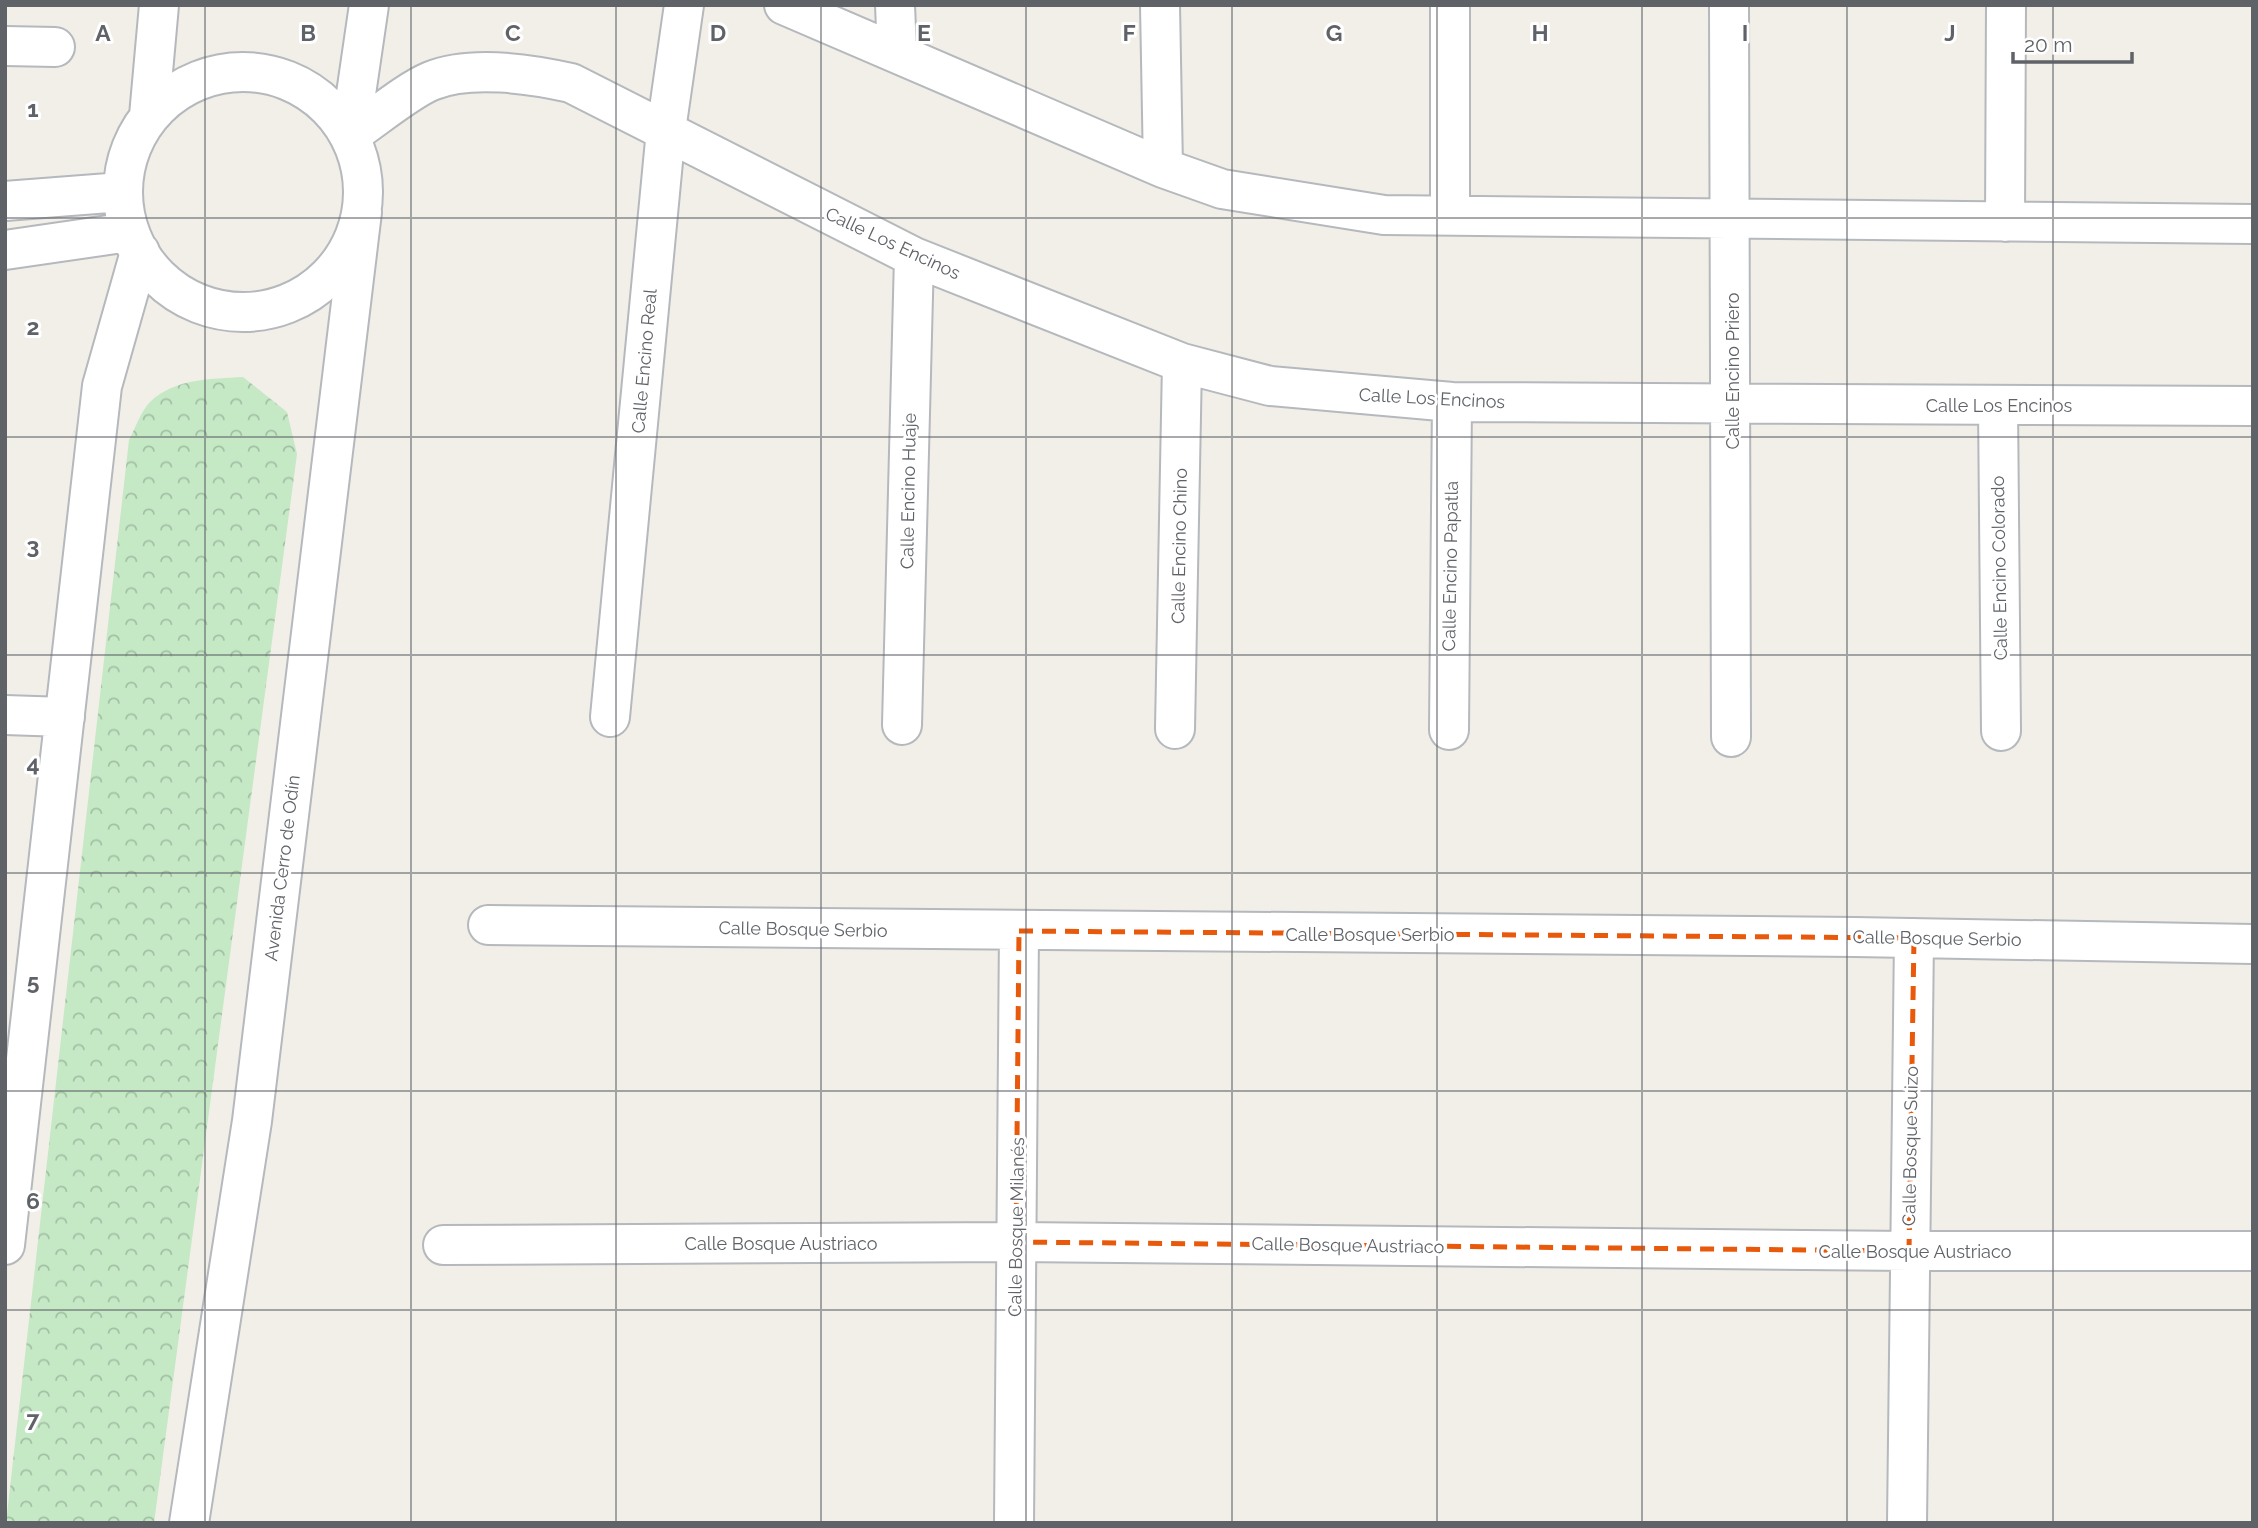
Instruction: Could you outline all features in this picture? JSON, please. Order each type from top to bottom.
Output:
[{"type":"street","points":[[149,116],[159,5]]},
{"type":"street","points":[[350,135],[369,5]]},
{"type":"street","name":"Calle Encino Real","points":[[610,718],[666,130],[684,5]]},
{"type":"street","points":[[784,5],[1163,168],[1235,191],[1384,215],[2253,225]]},
{"type":"street","points":[[895,5],[897,53]]},
{"type":"street","points":[[1160,5],[1163,168]]},
{"type":"street","points":[[1450,5],[1450,215]]},
{"type":"street","name":"Calle Encino Priero","points":[[1729,5],[1731,737]]},
{"type":"street","points":[[2005,222],[2006,5]]},
{"type":"street","points":[[5,46],[55,47]]},
{"type":"street","points":[[256,72],[294,82],[326,104],[350,135],[362,172],[362,212],[349,249],[326,280],[293,302],[255,312],[215,310],[178,294],[148,267],[134,242],[122,191],[129,152],[149,116],[179,89],[216,74],[256,72]]},
{"type":"street","name":"Calle Los Encinos","points":[[350,135],[431,81],[477,73],[538,75],[571,83],[914,257],[1182,363],[1270,386],[1452,402],[2253,406]]},
{"type":"street","points":[[5,201],[122,191]]},
{"type":"street","name":"Avenida Cerro de Odín","points":[[189,1523],[252,1121],[362,212]]},
{"type":"street","points":[[5,250],[134,242]]},
{"type":"street","points":[[5,1245],[102,386],[134,242]]},
{"type":"street","name":"Calle Encino Huaje","points":[[902,725],[914,257]]},
{"type":"street","name":"Calle Encino Chino","points":[[1175,729],[1182,363]]},
{"type":"street","name":"Calle Encino Papatla","points":[[1449,730],[1452,402]]},
{"type":"street","name":"Calle Encino Colorado","points":[[1998,405],[2001,732]]},
{"type":"street","points":[[5,715],[65,717]]},
{"type":"street","name":"Calle Bosque Serbio","points":[[488,925],[1914,938],[2253,944]]},
{"type":"street","name":"Calle Bosque Milanés","points":[[1014,1523],[1019,931]]},
{"type":"street","name":"Calle Bosque Suizo","points":[[1906,1523],[1914,938]]},
{"type":"street","name":"Calle Bosque Austriaco","points":[[443,1245],[1016,1242],[1909,1251],[2253,1251]]},
{"type":"highlighted area","points":[[1019,931],[1914,938],[1909,1251],[1016,1242]]},
{"type":"green space","points":[[243,377],[287,412],[297,454],[154,1523],[6,1523],[129,440],[144,410],[160,394],[194,381]]}]
